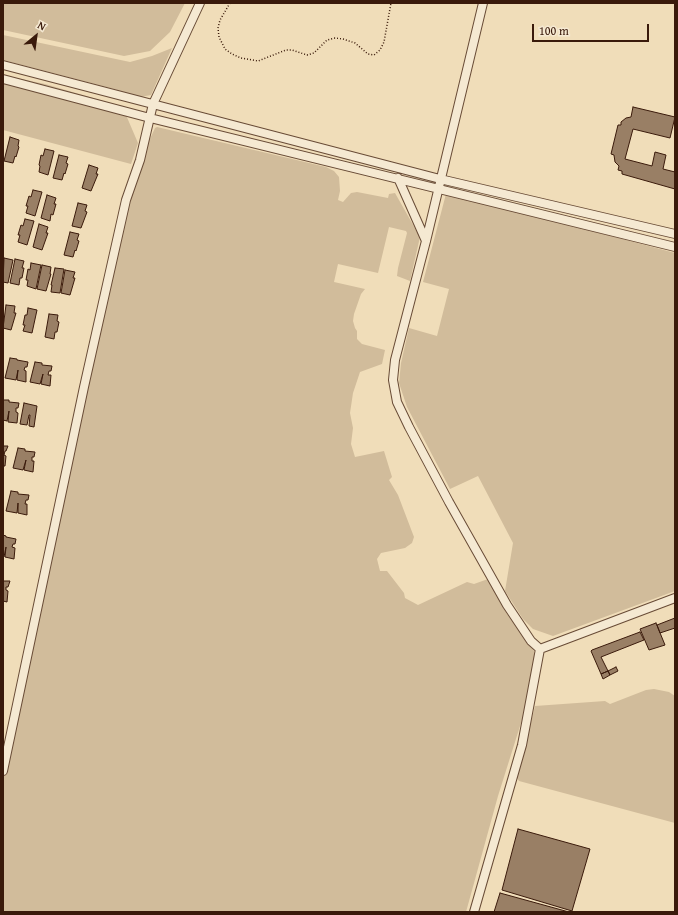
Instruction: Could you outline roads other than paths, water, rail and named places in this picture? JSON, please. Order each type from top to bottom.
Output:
[{"type":"street","points":[[3,771],[84,387],[124,208],[140,160],[153,104],[200,3]]},
{"type":"street","points":[[483,3],[426,241],[395,360],[393,380],[397,402],[409,428],[449,502],[507,606],[531,641],[540,649]]},
{"type":"street","points":[[3,65],[440,179],[675,234]]},
{"type":"street","points":[[3,79],[150,118],[675,247]]},
{"type":"street","points":[[398,178],[426,241]]},
{"type":"street","points":[[540,649],[675,598]]},
{"type":"street","points":[[474,912],[522,746],[540,649]]}]
